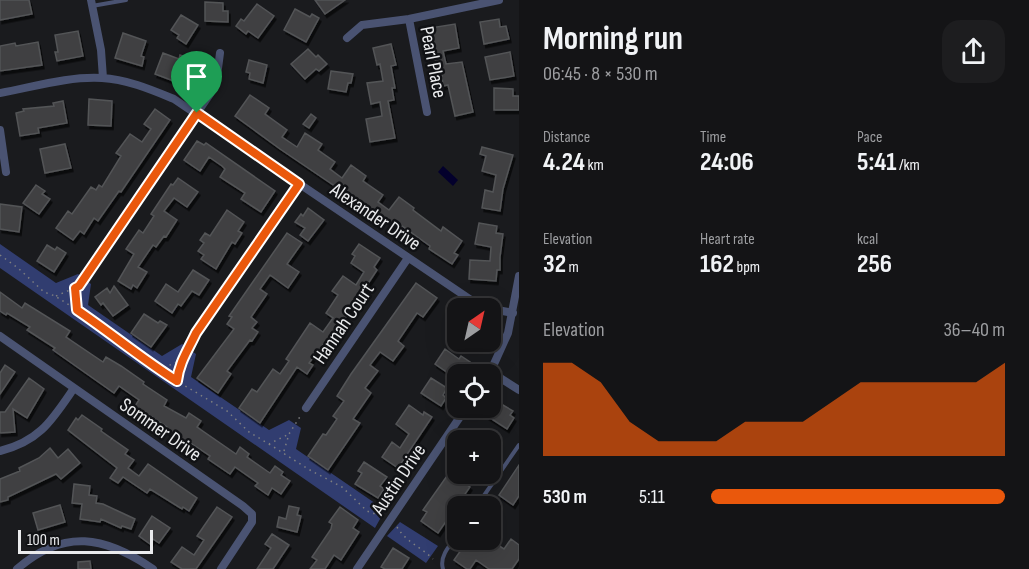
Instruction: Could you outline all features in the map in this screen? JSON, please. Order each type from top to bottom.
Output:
[{"type":"street","points":[[347,38],[362,25],[409,19],[499,0]]},
{"type":"street","points":[[91,3],[101,50],[103,78]]},
{"type":"street","name":"Pearl Place","points":[[409,19],[427,112]]},
{"type":"street","points":[[94,264],[210,94],[217,76],[220,52]]},
{"type":"street","name":"Alexander Drive","points":[[0,93],[66,81],[103,78],[150,89],[174,99],[471,300],[492,309],[513,313]]},
{"type":"street","points":[[0,130],[6,172]]},
{"type":"street","points":[[196,333],[299,184]]},
{"type":"street","name":"Hannah Court","points":[[306,408],[408,258]]},
{"type":"street","points":[[494,364],[508,333],[519,276]]},
{"type":"street","name":"Sommer Drive","points":[[0,336],[252,514],[252,522],[222,568]]},
{"type":"street","points":[[501,379],[519,390]]},
{"type":"street","points":[[0,451],[33,438],[45,428],[74,388]]},
{"type":"street","name":"Austin Drive","points":[[357,569],[459,418]]},
{"type":"street","points":[[17,569],[34,555],[49,547],[69,542],[81,542],[114,546],[153,569]]},
{"type":"lane","points":[[91,3],[126,0]]},
{"type":"lane","points":[[484,496],[519,444]]},
{"type":"lane","points":[[443,569],[441,562],[447,550]]},
{"type":"path","points":[[0,255],[44,292],[77,310],[157,369],[227,411],[249,432],[308,469],[342,487],[367,512],[381,516]]},
{"type":"path","points":[[55,296],[75,288],[94,264]]},
{"type":"path","points":[[75,288],[77,310]]},
{"type":"path","points":[[177,381],[181,361],[196,333]]},
{"type":"path","points":[[157,369],[181,361]]},
{"type":"path","points":[[284,452],[289,434],[306,408]]},
{"type":"path","points":[[269,444],[289,434]]},
{"type":"path","points":[[397,526],[405,539],[425,550],[433,559]]},
{"type":"shaded area","points":[[443,166],[458,180],[453,186],[438,172]]},
{"type":"shaded area","points":[[0,244],[56,283],[78,274],[91,284],[88,305],[162,356],[182,344],[196,354],[191,377],[269,430],[289,420],[301,428],[296,449],[385,510],[375,528],[0,268]]},
{"type":"shaded area","points":[[400,522],[438,546],[426,563],[387,536]]},
{"type":"building","points":[[0,0],[29,0],[32,14],[0,20]]},
{"type":"building","points":[[315,0],[345,0],[325,14]]},
{"type":"building","points":[[205,2],[223,3],[223,11],[228,11],[228,22],[205,21]]},
{"type":"building","points":[[257,4],[274,16],[258,38],[248,31],[246,34],[236,26],[241,19],[244,21]]},
{"type":"building","points":[[295,9],[310,17],[312,14],[319,18],[306,42],[284,30]]},
{"type":"building","points":[[181,15],[198,25],[186,44],[177,38],[179,35],[171,30]]},
{"type":"building","points":[[499,19],[500,27],[506,26],[509,39],[484,44],[480,22]]},
{"type":"building","points":[[455,24],[459,48],[443,51],[446,64],[462,62],[473,112],[455,116],[448,85],[443,86],[442,76],[438,77],[430,28]]},
{"type":"building","points":[[78,31],[83,56],[57,61],[55,35]]},
{"type":"building","points":[[123,33],[146,41],[141,56],[144,57],[142,66],[115,58]]},
{"type":"building","points":[[38,42],[42,65],[0,71],[0,46]]},
{"type":"building","points":[[391,44],[396,65],[391,66],[395,88],[392,88],[394,100],[388,101],[395,138],[370,142],[366,119],[382,116],[380,102],[371,104],[367,83],[383,81],[380,64],[377,65],[373,48]]},
{"type":"building","points":[[308,49],[327,64],[319,71],[316,69],[305,79],[291,64]]},
{"type":"building","points":[[510,52],[514,76],[490,80],[485,57]]},
{"type":"building","points":[[163,53],[179,59],[180,55],[188,58],[179,83],[155,74]]},
{"type":"building","points":[[249,60],[267,65],[263,83],[249,79],[250,73],[246,72]]},
{"type":"building","points":[[331,71],[353,74],[346,92],[328,89]]},
{"type":"building","points":[[494,88],[513,89],[513,96],[519,96],[519,110],[494,110]]},
{"type":"building","points":[[250,95],[269,108],[265,114],[287,130],[282,137],[297,147],[305,133],[322,144],[318,150],[335,162],[330,169],[342,178],[351,165],[366,176],[363,181],[383,195],[378,202],[389,210],[399,197],[441,231],[443,227],[462,241],[454,253],[458,255],[452,264],[429,249],[430,246],[402,226],[394,223],[393,225],[235,116]]},
{"type":"building","points":[[89,99],[112,101],[111,126],[88,125]]},
{"type":"building","points":[[63,101],[67,123],[38,128],[39,133],[20,136],[16,113],[24,111],[23,109],[54,106],[53,103]]},
{"type":"building","points":[[155,109],[170,120],[121,192],[119,191],[98,221],[94,218],[84,234],[80,231],[73,240],[56,228],[68,211],[72,214],[91,187],[96,190],[99,185],[102,187],[121,156],[116,153],[130,134],[142,142],[151,129],[144,124]]},
{"type":"building","points":[[311,114],[316,118],[309,128],[303,124]]},
{"type":"building","points":[[197,141],[204,145],[206,143],[275,191],[261,212],[241,199],[245,193],[220,177],[225,169],[209,157],[200,171],[184,160]]},
{"type":"building","points":[[65,144],[71,168],[45,173],[40,149]]},
{"type":"building","points":[[482,147],[513,155],[503,189],[500,211],[482,208],[485,190],[493,192],[496,175],[482,171],[486,156],[480,154]]},
{"type":"building","points":[[178,178],[198,192],[187,207],[174,198],[164,211],[177,220],[166,237],[164,236],[156,247],[153,245],[138,267],[147,272],[137,288],[133,285],[131,289],[118,281],[134,254],[126,249],[139,230],[143,233],[154,216],[151,214],[171,184],[173,185]]},
{"type":"building","points":[[36,185],[45,191],[42,194],[50,199],[39,214],[23,203]]},
{"type":"building","points":[[0,204],[22,207],[19,232],[0,229]]},
{"type":"building","points":[[308,208],[324,220],[308,241],[300,235],[305,228],[295,222]]},
{"type":"building","points":[[227,210],[244,222],[238,231],[242,233],[235,244],[232,242],[216,269],[201,259],[204,255],[198,251],[204,243],[200,240],[205,233],[210,236]]},
{"type":"building","points":[[479,223],[497,226],[496,233],[503,234],[500,270],[497,270],[496,281],[469,279],[470,260],[490,261],[491,247],[475,244]]},
{"type":"building","points":[[287,233],[302,243],[287,264],[299,272],[288,288],[270,275],[260,289],[267,294],[251,317],[257,322],[252,328],[258,332],[227,371],[231,374],[218,393],[197,378],[234,329],[227,324],[232,317],[229,316]]},
{"type":"building","points":[[359,244],[380,258],[374,267],[377,270],[326,347],[323,345],[309,363],[313,365],[307,374],[297,367],[260,423],[239,408],[252,389],[257,392],[273,369],[280,374],[289,361],[286,359],[310,323],[323,332],[333,318],[326,313],[338,295],[332,291],[343,276],[356,285],[364,272],[351,263],[355,256],[352,254]]},
{"type":"building","points":[[47,245],[55,250],[57,247],[66,253],[54,272],[37,261]]},
{"type":"building","points":[[193,270],[209,280],[199,295],[192,291],[181,306],[178,304],[172,313],[155,301],[166,284],[178,292]]},
{"type":"building","points":[[416,283],[437,298],[423,317],[417,313],[398,341],[404,346],[393,361],[380,352],[370,365],[378,371],[365,388],[371,393],[353,419],[360,423],[328,470],[308,456],[337,419],[333,416],[344,401],[337,396]]},
{"type":"building","points":[[114,286],[128,305],[113,316],[95,297],[107,288],[110,293]]},
{"type":"building","points":[[0,292],[22,308],[25,303],[70,331],[66,337],[103,362],[106,357],[121,366],[167,400],[164,406],[186,418],[189,413],[201,421],[197,427],[236,454],[240,447],[249,454],[247,457],[267,471],[270,473],[275,466],[283,472],[281,475],[290,481],[281,494],[272,488],[268,495],[255,486],[258,483],[235,467],[230,474],[208,459],[210,456],[189,442],[187,445],[165,430],[167,427],[135,406],[139,400],[119,386],[114,393],[53,350],[55,348],[27,330],[30,327],[0,311]]},
{"type":"building","points":[[144,314],[158,323],[160,321],[167,325],[151,347],[131,333]]},
{"type":"building","points":[[445,349],[459,359],[461,356],[470,362],[468,364],[447,364],[447,372],[435,364]]},
{"type":"building","points":[[5,365],[15,372],[0,394],[0,373]]},
{"type":"building","points":[[29,378],[44,389],[27,418],[13,409],[15,432],[0,433],[0,412],[5,412]]},
{"type":"building","points":[[431,378],[447,388],[443,395],[446,398],[441,406],[421,393]]},
{"type":"building","points":[[501,404],[513,411],[510,415],[514,418],[507,429],[490,418],[501,418]]},
{"type":"building","points":[[409,405],[423,415],[424,412],[432,417],[398,468],[382,457],[392,442],[400,448],[409,434],[396,424]]},
{"type":"building","points":[[82,415],[128,450],[125,454],[134,460],[128,468],[139,476],[148,464],[197,498],[189,511],[150,489],[147,493],[123,477],[118,483],[110,478],[117,468],[68,430],[76,418],[78,420]]},
{"type":"building","points":[[50,448],[58,458],[68,449],[80,463],[61,479],[56,474],[0,502],[0,479],[20,471],[19,468],[39,458]]},
{"type":"building","points":[[364,462],[387,477],[380,486],[384,489],[378,498],[355,484],[362,473],[358,471]]},
{"type":"building","points":[[519,465],[519,496],[513,505],[499,495]]},
{"type":"building","points":[[447,476],[447,484],[466,484],[470,487],[464,496],[447,496],[447,520],[438,533],[421,521],[427,512],[423,510]]},
{"type":"building","points":[[74,484],[90,486],[89,495],[97,496],[96,503],[135,519],[131,529],[122,526],[121,528],[101,519],[100,522],[80,519],[82,504],[72,503]]},
{"type":"building","points":[[60,505],[65,522],[38,530],[33,513]]},
{"type":"building","points":[[289,506],[299,508],[297,515],[301,516],[297,532],[277,527],[279,517],[286,519]]},
{"type":"building","points":[[217,507],[232,517],[196,569],[182,569],[171,562],[182,547],[194,555],[204,540],[197,536]]},
{"type":"building","points":[[340,507],[358,520],[353,528],[359,532],[341,560],[334,555],[325,569],[310,569],[317,560],[312,557],[331,529],[332,524],[329,522]]},
{"type":"building","points":[[152,516],[170,528],[159,543],[153,539],[150,544],[139,536]]},
{"type":"building","points":[[272,534],[289,545],[273,569],[257,569],[271,548],[265,544]]},
{"type":"building","points":[[511,539],[519,545],[519,559],[512,569],[489,569],[476,560],[470,569],[467,569],[454,560],[461,550],[501,550],[501,547],[504,549]]},
{"type":"building","points":[[393,548],[409,558],[402,569],[381,567]]},
{"type":"building","points":[[90,561],[91,569],[78,569],[78,562]]},
{"type":"route","points":[[197,113],[299,184],[196,333],[181,361],[177,381],[77,310],[75,288],[79,286],[197,113]]}]
